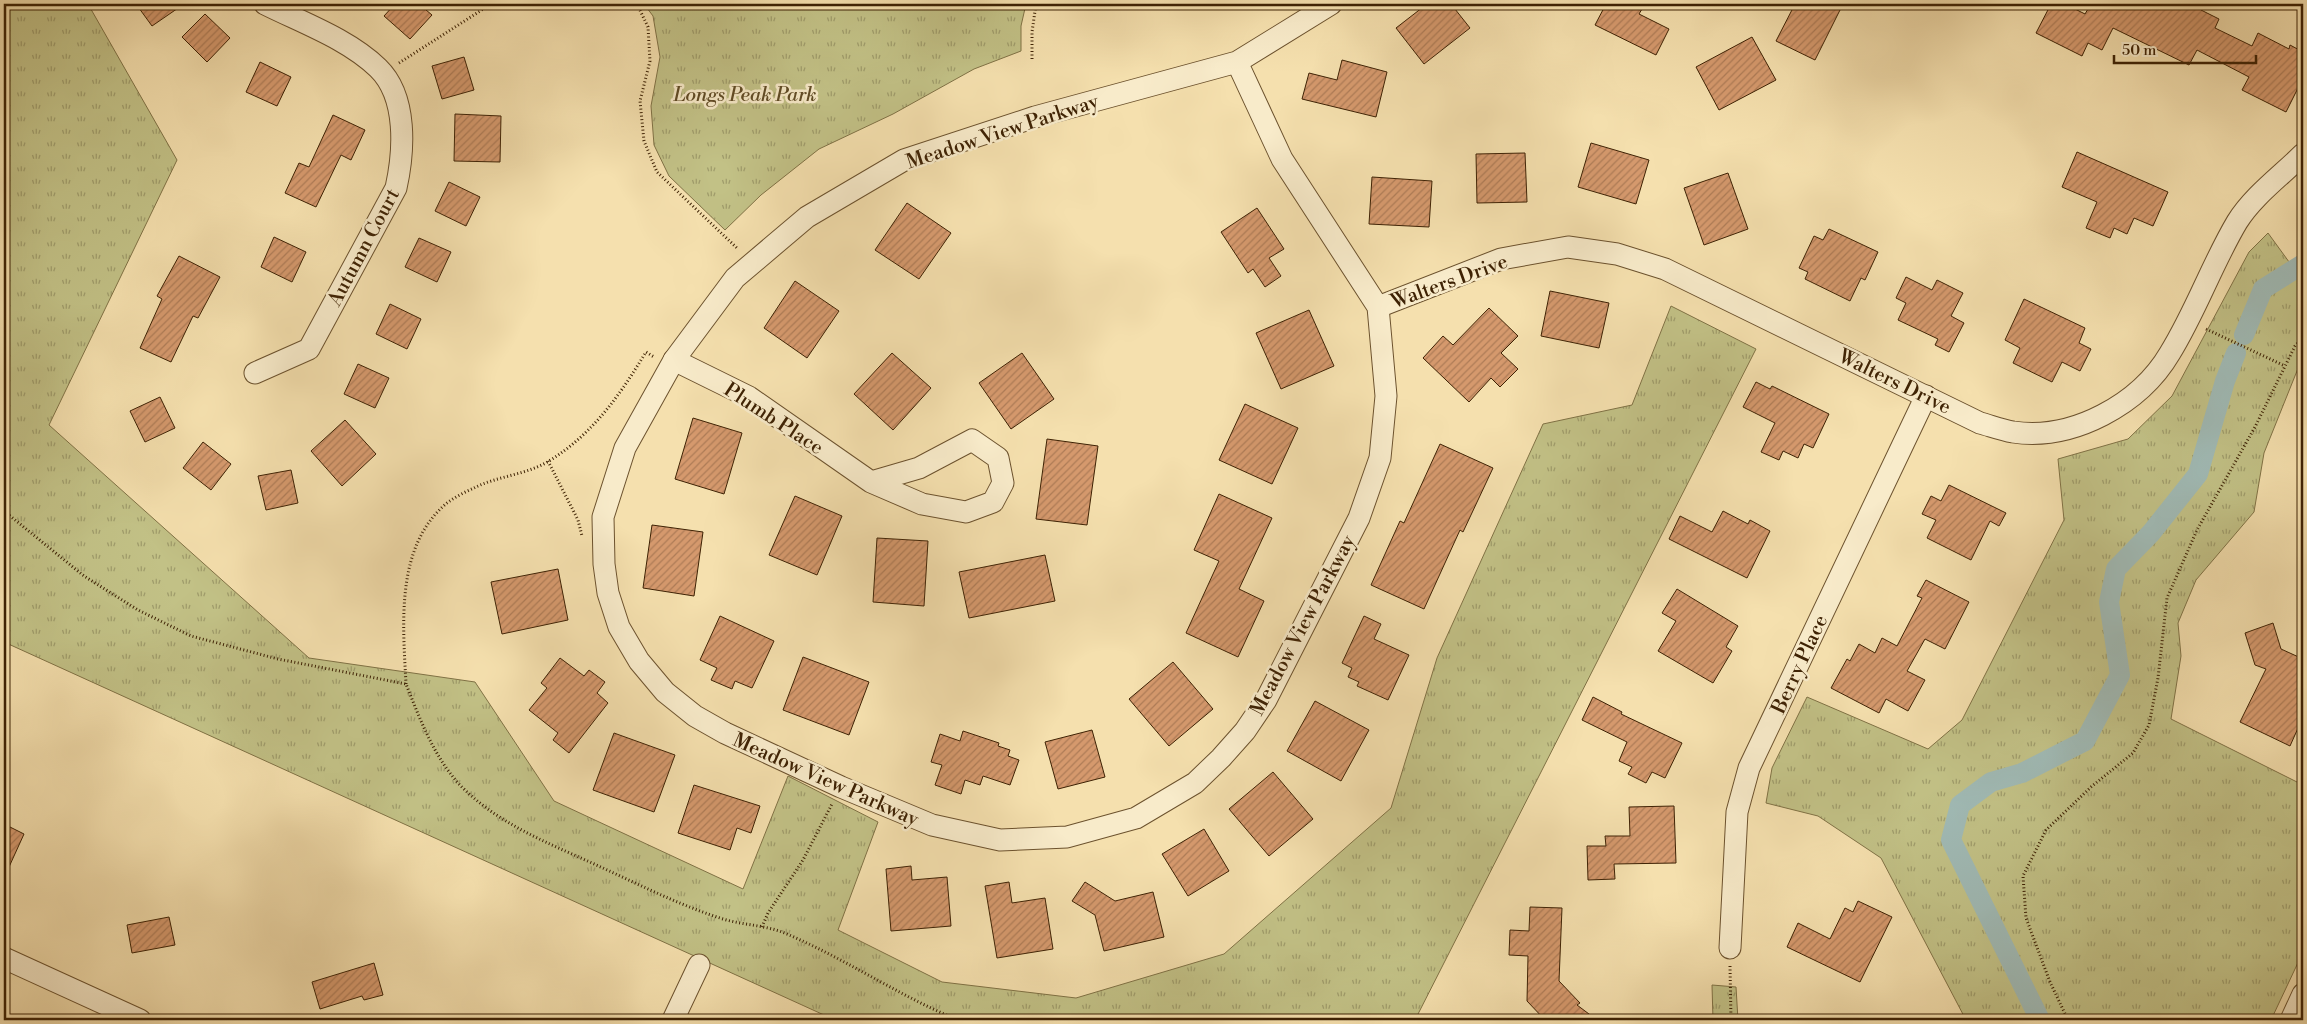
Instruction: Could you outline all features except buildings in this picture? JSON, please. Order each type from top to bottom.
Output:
[{"type":"street","name":"Autumn Court","points":[[255,373],[309,348],[396,188],[402,162],[402,125],[395,95],[383,74],[357,50],[265,4]]},
{"type":"street","name":"Meadow View Parkway","points":[[1237,62],[1282,159],[1378,307],[1386,396],[1380,458],[1359,518],[1266,700],[1245,731],[1195,783],[1136,818],[1067,837],[1000,840],[932,825],[725,734],[695,716],[665,692],[640,661],[619,627],[608,592],[604,564],[603,517],[625,448],[674,360],[735,278],[807,217],[904,160],[1035,117],[1237,62],[1331,4]]},
{"type":"street","name":"Walters Drive","points":[[1378,307],[1501,259],[1568,247],[1618,254],[1665,269],[1980,422],[2014,432],[2049,431],[2084,424],[2119,406],[2147,385],[2170,354],[2238,220],[2303,154]]},
{"type":"street","name":"Plumb Place","points":[[674,360],[749,397],[871,482],[922,504],[966,512],[992,502],[1003,483],[998,458],[972,440],[919,468],[871,482]]},
{"type":"street","name":"Berry Place","points":[[1730,948],[1736,812],[1749,768],[1926,396]]},
{"type":"street","points":[[4,958],[140,1020]]},
{"type":"street","points":[[673,1020],[699,964]]},
{"type":"street","points":[[2291,1020],[2303,994]]},
{"type":"path","points":[[383,74],[491,4]]},
{"type":"path","points":[[637,4],[648,27],[650,61],[640,101],[644,141],[657,172],[730,242]]},
{"type":"path","points":[[1032,58],[1032,32],[1036,4]]},
{"type":"path","points":[[2206,329],[2285,366]]},
{"type":"path","points":[[2068,1020],[2050,982],[2026,918],[2023,876],[2046,830],[2091,787],[2133,753],[2149,725],[2158,678],[2167,598],[2197,530],[2255,427],[2295,346],[2303,337]]},
{"type":"path","points":[[646,352],[623,390],[598,422],[548,461],[524,472],[476,487],[448,502],[426,526],[412,557],[403,612],[406,684],[428,737],[460,784],[477,800],[512,826],[690,908],[725,920],[762,926],[814,946],[916,1002],[958,1020]]},
{"type":"path","points":[[548,461],[578,520],[584,543]]},
{"type":"path","points":[[4,510],[84,576],[138,610],[191,636],[278,659],[406,684]]},
{"type":"path","points":[[762,926],[771,906],[803,860],[828,812]]},
{"type":"path","points":[[1730,983],[1731,1020]]},
{"type":"green space","points":[[4,4],[88,4],[177,160],[49,425],[309,658],[475,682],[554,801],[743,889],[788,776],[878,822],[838,930],[942,982],[1076,998],[1224,954],[1391,808],[1437,658],[1543,424],[1632,405],[1671,306],[1756,349],[1415,1020],[835,1020],[4,642]]},
{"type":"green space","name":"Longs Peak Park","points":[[644,4],[1026,4],[1021,26],[1021,51],[974,69],[893,114],[819,149],[761,195],[725,230],[669,176],[654,145],[651,106],[660,57],[653,16]]},
{"type":"green space","points":[[2268,233],[2300,277],[2303,276],[2303,356],[2264,453],[2254,512],[2196,580],[2178,623],[2181,656],[2171,719],[2303,785],[2303,952],[2271,1020],[1966,1020],[1881,858],[1818,816],[1766,803],[1772,768],[1807,697],[1928,749],[1962,720],[2064,520],[2058,459],[2128,439],[2172,396],[2249,252]]},
{"type":"green space","points":[[1712,985],[1736,987],[1738,1020],[1713,1020]]},
{"type":"waterway","points":[[2244,335],[2263,289],[2303,264]]},
{"type":"waterway","points":[[2040,1020],[1951,840],[1960,805],[1991,782],[2022,773],[2085,741],[2120,675],[2109,602],[2116,569],[2151,533],[2198,474],[2225,381],[2236,353]]}]
